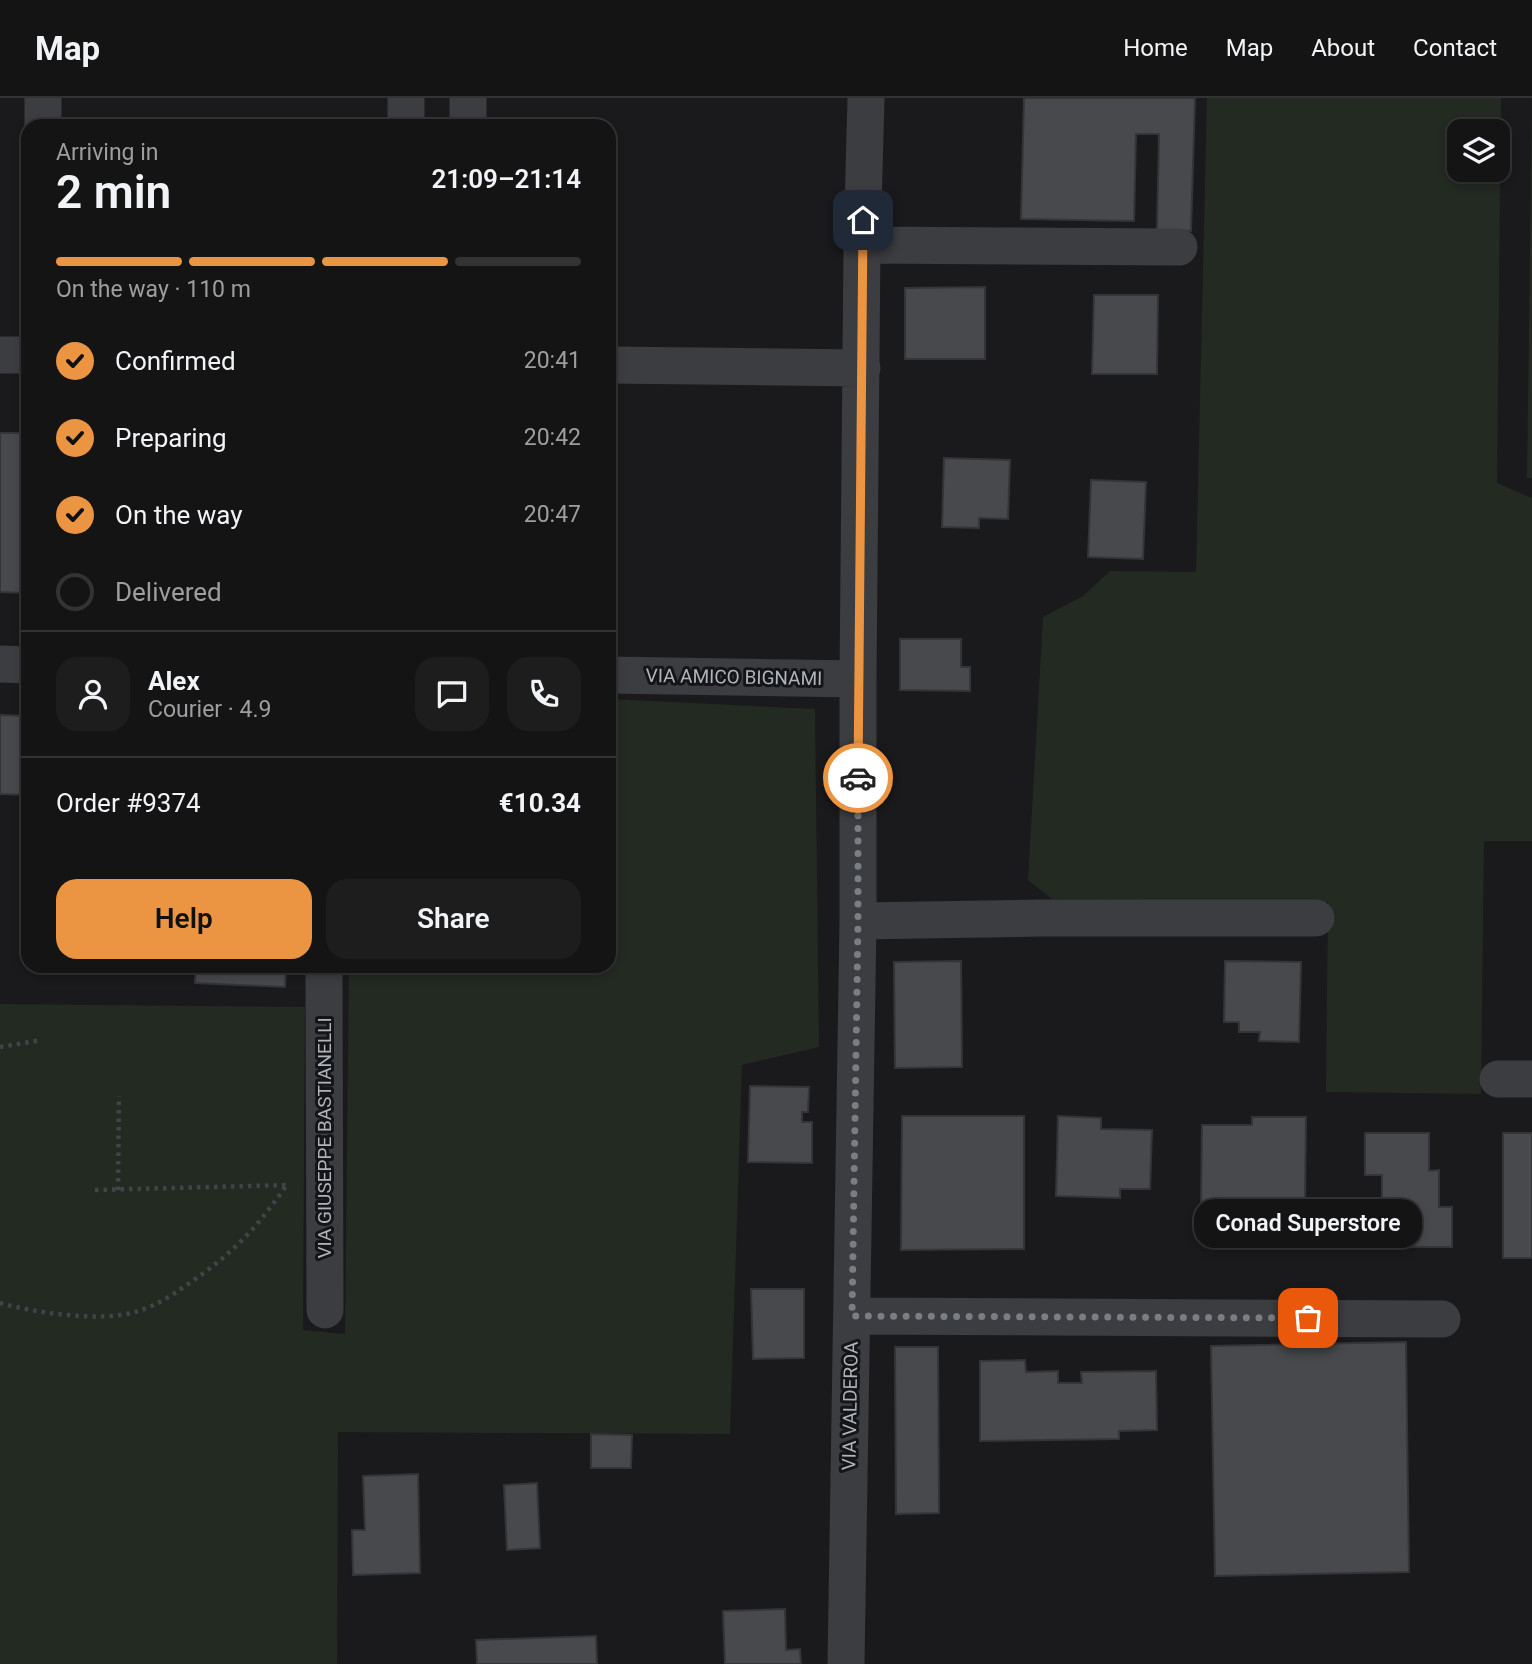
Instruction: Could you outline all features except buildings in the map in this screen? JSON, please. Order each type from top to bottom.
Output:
[{"type":"street","points":[[43,98],[43,119]]},
{"type":"street","points":[[406,98],[406,119]]},
{"type":"street","points":[[467,119],[468,98]]},
{"type":"street","name":"VIA VALDEROA","points":[[846,1664],[858,921],[862,245],[866,98]]},
{"type":"street","points":[[862,245],[1179,247]]},
{"type":"street","points":[[0,355],[21,355]]},
{"type":"street","points":[[616,365],[862,368]]},
{"type":"street","points":[[0,664],[21,665]]},
{"type":"street","name":"VIA AMICO BIGNAMI","points":[[616,675],[858,679]]},
{"type":"street","points":[[858,921],[1316,918]]},
{"type":"street","name":"VIA GIUSEPPE BASTIANELLI","points":[[324,973],[325,1310]]},
{"type":"street","points":[[852,1316],[1442,1319]]},
{"type":"path","points":[[0,1047],[42,1040]]},
{"type":"path","points":[[118,1190],[119,1096]]},
{"type":"path","points":[[95,1191],[324,1184]]},
{"type":"path","points":[[0,1303],[79,1316],[112,1317],[137,1312],[166,1300],[214,1267],[248,1234],[288,1185]]},
{"type":"shaded area","points":[[1207,98],[1501,98],[1501,119],[1447,119],[1447,182],[1500,182],[1497,483],[1532,498],[1532,841],[1484,841],[1481,1094],[1326,1092],[1328,902],[1052,899],[1028,880],[1043,617],[1083,596],[1110,571],[1196,572]]},
{"type":"shaded area","points":[[1532,98],[1532,478],[1527,478]]},
{"type":"shaded area","points":[[616,699],[815,709],[819,1047],[742,1065],[730,1434],[338,1432],[337,1664],[0,1664],[0,1004],[305,1007],[303,1330],[345,1334],[349,973],[616,973]]},
{"type":"way so far","points":[[858,778],[852,1316],[1308,1318]]},
{"type":"place","name":"Conad Superstore","points":[[1308,1318]]},
{"type":"route","points":[[858,778],[863,220]]}]
